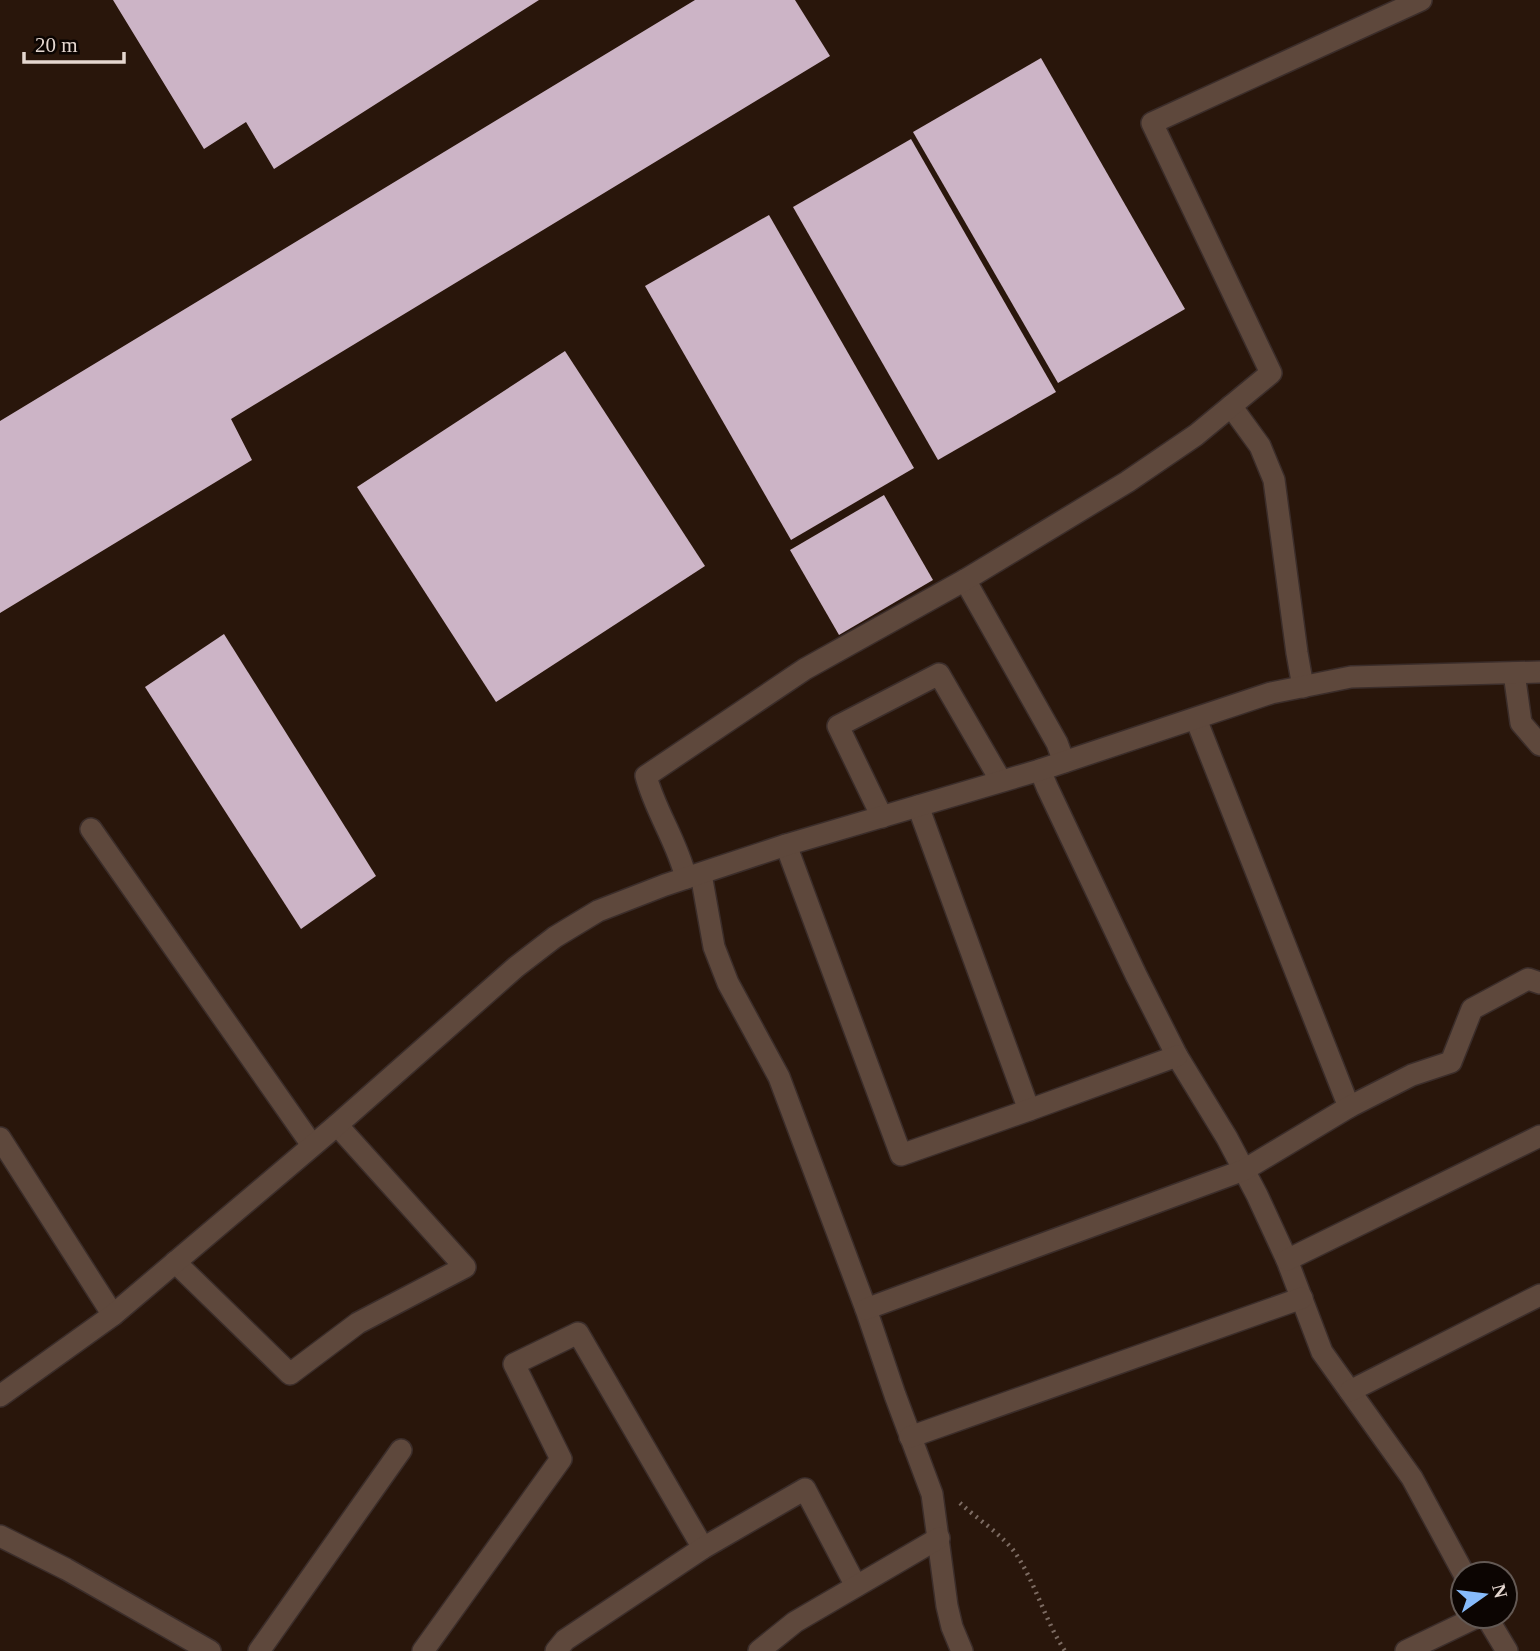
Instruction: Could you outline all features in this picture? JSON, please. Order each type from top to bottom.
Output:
[{"type":"street","points":[[962,1651],[947,1606],[932,1494],[866,1309],[779,1077],[728,983],[694,876],[681,858],[649,789],[646,776],[805,670],[965,580],[1127,482],[1196,435],[1271,373],[1152,123],[1421,0]]},
{"type":"street","points":[[1231,406],[1259,446],[1274,480],[1303,687]]},
{"type":"street","points":[[965,580],[1057,743],[1064,762]]},
{"type":"street","points":[[2,1388],[113,1315],[337,1125],[516,967],[555,937],[598,911],[665,885],[786,845],[1040,770],[1272,693],[1351,677],[1540,672]]},
{"type":"street","points":[[1514,673],[1521,723],[1540,745]]},
{"type":"street","points":[[882,817],[838,726],[939,674],[1001,781]]},
{"type":"street","points":[[1196,719],[1349,1107]]},
{"type":"street","points":[[1040,770],[1177,1056],[1244,1170],[1287,1260],[1322,1352],[1412,1478],[1456,1560]]},
{"type":"street","points":[[918,806],[1029,1110]]},
{"type":"street","points":[[91,829],[312,1145]]},
{"type":"street","points":[[786,845],[901,1155],[1177,1056]]},
{"type":"street","points":[[866,1309],[1244,1170],[1349,1107],[1412,1075],[1451,1062],[1472,1009],[1528,979],[1540,983]]},
{"type":"street","points":[[175,1262],[290,1374],[358,1323],[465,1267],[337,1125]]},
{"type":"street","points":[[1287,1260],[1540,1136]]},
{"type":"street","points":[[0,1138],[113,1315]]},
{"type":"street","points":[[1350,1391],[1540,1295]]},
{"type":"street","points":[[910,1437],[1302,1298]]},
{"type":"street","points":[[423,1651],[561,1459],[514,1364],[578,1333],[703,1548]]},
{"type":"street","points":[[259,1651],[401,1450]]},
{"type":"street","points":[[556,1651],[565,1640],[703,1548],[804,1489],[856,1586]]},
{"type":"street","points":[[0,1536],[66,1569],[210,1651]]},
{"type":"street","points":[[759,1651],[795,1622],[939,1538]]},
{"type":"street","points":[[1406,1651],[1450,1630]]},
{"type":"street","points":[[1494,1630],[1507,1651]]},
{"type":"path","points":[[959,1502],[1015,1552],[1058,1642],[1065,1651]]},
{"type":"building","points":[[113,0],[539,0],[274,169],[246,122],[204,149]]},
{"type":"building","points":[[695,0],[795,0],[830,56],[231,419],[252,460],[0,613],[0,421]]},
{"type":"building","points":[[1041,58],[1185,309],[1058,383],[913,132]]},
{"type":"building","points":[[911,139],[1056,392],[938,460],[793,207]]},
{"type":"building","points":[[769,215],[914,468],[791,540],[645,286]]},
{"type":"building","points":[[565,351],[705,566],[496,702],[357,487]]},
{"type":"building","points":[[884,495],[933,580],[839,635],[790,550]]},
{"type":"building","points":[[224,634],[376,876],[301,929],[145,687]]}]
